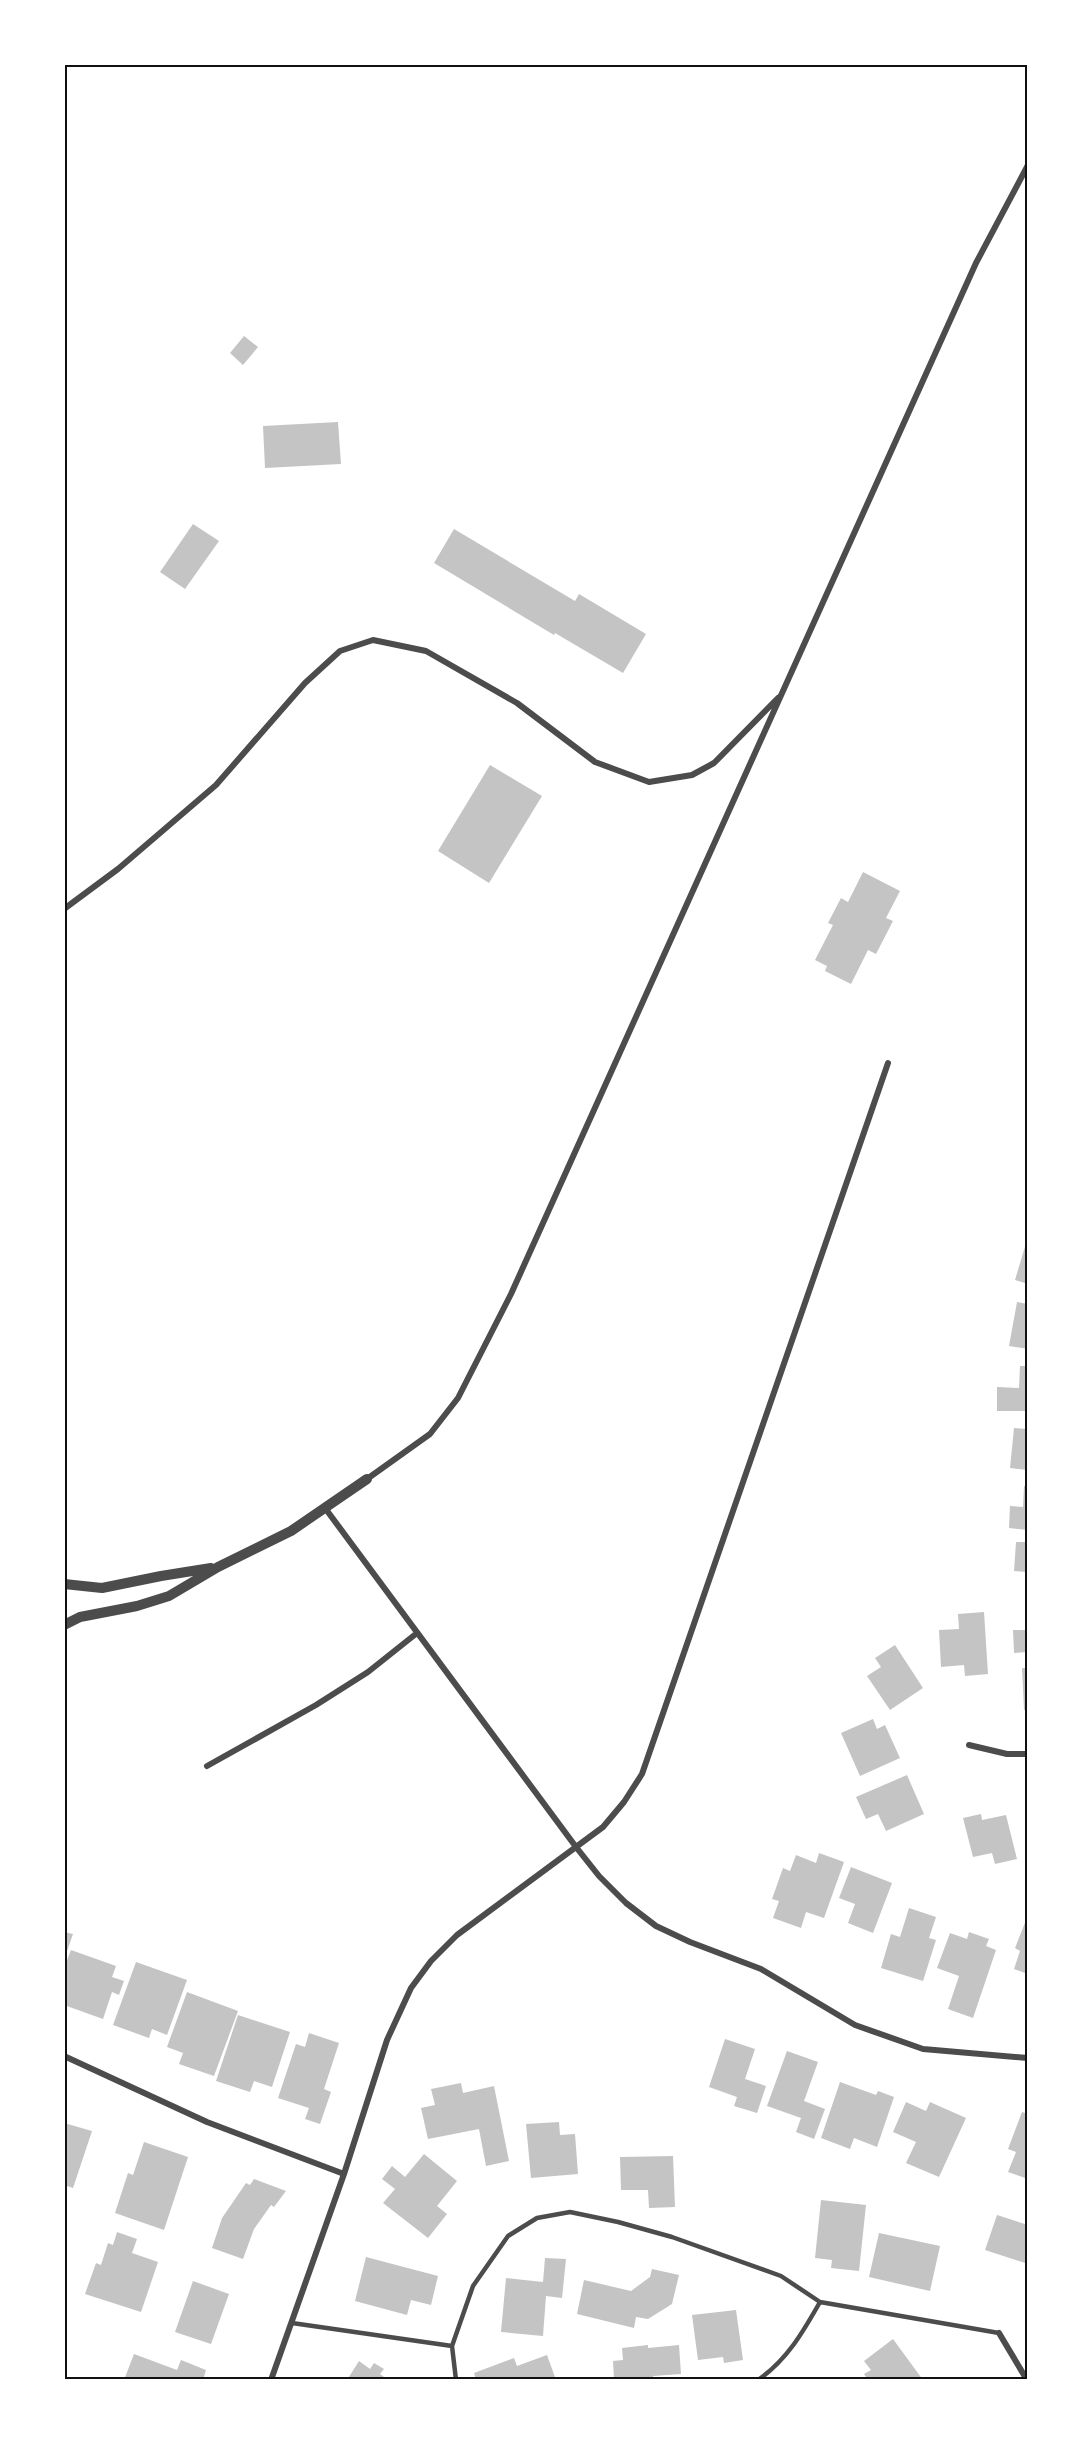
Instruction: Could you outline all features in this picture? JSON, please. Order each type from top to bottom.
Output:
[{"type":"street","points":[[64,1625],[80,1617],[137,1606],[169,1596],[291,1531],[430,1434],[458,1398],[511,1294],[976,263],[1028,165]]},
{"type":"street","points":[[64,909],[118,869],[216,785],[305,683],[340,651],[373,640],[426,651],[517,703],[595,762],[649,782],[693,775],[714,764],[782,694]]},
{"type":"street","points":[[271,2379],[344,2174],[387,2040],[411,1988],[431,1960],[457,1935],[603,1827],[624,1802],[642,1774],[888,1063]]},
{"type":"street","points":[[325,1508],[576,1847],[599,1876],[626,1904],[656,1926],[690,1942],[761,1969],[855,2025],[923,2049],[1028,2058]]},
{"type":"street","points":[[64,1584],[102,1588],[161,1576],[218,1568]]},
{"type":"street","points":[[207,1766],[316,1705],[368,1672],[417,1633]]},
{"type":"street","points":[[969,1745],[1007,1754],[1028,1754]]},
{"type":"street","points":[[64,2056],[207,2122],[344,2174]]},
{"type":"street","points":[[999,2333],[1027,2379]]},
{"type":"lane","points":[[456,2379],[452,2346],[473,2286],[508,2236],[537,2218],[570,2212],[672,2237],[781,2276],[820,2302],[999,2333]]},
{"type":"lane","points":[[758,2379],[772,2370],[799,2340],[820,2302]]},
{"type":"lane","points":[[291,2323],[452,2346]]},
{"type":"building","points":[[244,336],[258,347],[243,365],[230,353]]},
{"type":"building","points":[[338,422],[341,464],[265,468],[263,426]]},
{"type":"building","points":[[193,524],[219,541],[185,589],[160,572]]},
{"type":"building","points":[[454,529],[575,601],[579,594],[646,634],[623,673],[555,633],[554,635],[434,563]]},
{"type":"building","points":[[490,765],[542,796],[489,883],[438,851]]},
{"type":"building","points":[[863,872],[900,891],[886,918],[893,921],[876,954],[868,950],[851,984],[825,971],[827,966],[815,960],[833,925],[828,923],[841,898],[848,902]]},
{"type":"building","points":[[1028,1240],[1028,1284],[1015,1280]]},
{"type":"building","points":[[1017,1302],[1028,1304],[1028,1349],[1009,1346]]},
{"type":"building","points":[[1020,1366],[1028,1366],[1028,1411],[997,1411],[997,1387],[1019,1388]]},
{"type":"building","points":[[1014,1428],[1028,1429],[1028,1470],[1010,1468]]},
{"type":"building","points":[[1024,1486],[1028,1487],[1028,1530],[1009,1528],[1010,1506],[1023,1507]]},
{"type":"building","points":[[1016,1542],[1028,1542],[1028,1572],[1014,1571]]},
{"type":"building","points":[[984,1612],[988,1674],[965,1676],[964,1665],[941,1667],[939,1630],[959,1629],[958,1614]]},
{"type":"building","points":[[1013,1630],[1028,1630],[1028,1652],[1014,1653]]},
{"type":"building","points":[[895,1645],[923,1688],[890,1710],[867,1676],[881,1667],[875,1658]]},
{"type":"building","points":[[1022,1668],[1028,1668],[1028,1709],[1024,1710]]},
{"type":"building","points":[[873,1719],[877,1729],[885,1725],[900,1758],[860,1776],[841,1733]]},
{"type":"building","points":[[907,1775],[924,1814],[886,1831],[878,1814],[866,1819],[856,1797]]},
{"type":"building","points":[[981,1814],[982,1820],[1006,1815],[1017,1859],[995,1864],[992,1853],[973,1857],[963,1818]]},
{"type":"building","points":[[819,1853],[844,1862],[824,1918],[806,1912],[801,1928],[773,1918],[779,1901],[772,1899],[783,1868],[790,1871],[796,1855],[816,1863]]},
{"type":"building","points":[[851,1867],[892,1883],[873,1933],[848,1923],[855,1904],[839,1898]]},
{"type":"building","points":[[909,1908],[936,1917],[929,1938],[936,1940],[923,1981],[881,1968],[891,1934],[900,1937]]},
{"type":"building","points":[[1028,1915],[1028,1974],[1014,1969],[1020,1951],[1015,1948]]},
{"type":"building","points":[[64,1932],[73,1934],[65,1957],[64,1957]]},
{"type":"building","points":[[969,1932],[989,1939],[986,1946],[996,1950],[973,2018],[948,2009],[959,1976],[937,1968],[950,1933],[967,1939]]},
{"type":"building","points":[[71,1950],[116,1966],[112,1977],[124,1981],[119,1995],[112,1992],[103,2019],[64,2005],[64,1968]]},
{"type":"building","points":[[136,1962],[187,1980],[167,2035],[152,2029],[149,2038],[113,2025]]},
{"type":"building","points":[[187,1992],[238,2011],[214,2076],[179,2064],[183,2053],[167,2047]]},
{"type":"building","points":[[238,2015],[290,2032],[272,2087],[254,2081],[250,2092],[216,2081]]},
{"type":"building","points":[[309,2033],[339,2043],[324,2089],[331,2092],[320,2124],[305,2119],[309,2108],[278,2098],[296,2044],[305,2047]]},
{"type":"building","points":[[725,2039],[755,2049],[745,2079],[766,2086],[757,2113],[734,2106],[737,2097],[709,2087]]},
{"type":"building","points":[[787,2051],[818,2062],[804,2101],[825,2109],[814,2139],[796,2132],[801,2118],[767,2106]]},
{"type":"building","points":[[840,2082],[876,2095],[878,2091],[894,2097],[877,2147],[854,2138],[850,2149],[821,2138]]},
{"type":"building","points":[[461,2083],[463,2093],[494,2086],[509,2161],[486,2166],[479,2129],[428,2139],[421,2108],[435,2105],[431,2089]]},
{"type":"building","points":[[906,2102],[926,2111],[930,2102],[966,2118],[939,2177],[906,2163],[916,2142],[893,2132]]},
{"type":"building","points":[[1022,2112],[1028,2114],[1028,2179],[1008,2172],[1016,2152],[1008,2149]]},
{"type":"building","points":[[559,2122],[560,2135],[575,2134],[578,2174],[531,2178],[526,2124]]},
{"type":"building","points":[[64,2123],[92,2131],[73,2188],[64,2185]]},
{"type":"building","points":[[144,2142],[188,2157],[164,2230],[115,2213],[128,2173],[133,2175]]},
{"type":"building","points":[[424,2154],[457,2181],[437,2206],[447,2214],[428,2238],[383,2203],[395,2189],[382,2179],[392,2166],[405,2177]]},
{"type":"building","points":[[673,2156],[675,2207],[649,2208],[648,2190],[621,2190],[620,2157]]},
{"type":"building","points":[[254,2179],[286,2191],[274,2207],[271,2205],[254,2229],[243,2259],[212,2248],[222,2218],[246,2183],[250,2185]]},
{"type":"building","points":[[821,2200],[866,2205],[859,2271],[831,2268],[832,2260],[815,2258]]},
{"type":"building","points":[[997,2215],[1028,2225],[1028,2264],[985,2250]]},
{"type":"building","points":[[117,2232],[137,2239],[132,2253],[158,2262],[141,2312],[85,2294],[96,2263],[101,2265],[108,2243],[113,2245]]},
{"type":"building","points":[[879,2233],[940,2246],[930,2291],[869,2277]]},
{"type":"building","points":[[366,2257],[438,2276],[431,2305],[411,2300],[407,2315],[355,2301]]},
{"type":"building","points":[[545,2258],[566,2259],[562,2298],[546,2296],[543,2336],[501,2332],[506,2278],[543,2282]]},
{"type":"building","points":[[652,2269],[679,2275],[672,2304],[648,2319],[636,2317],[634,2328],[577,2314],[584,2280],[631,2291],[650,2277]]},
{"type":"building","points":[[193,2281],[229,2294],[211,2344],[175,2332]]},
{"type":"building","points":[[736,2310],[743,2360],[724,2363],[723,2357],[698,2360],[692,2315]]},
{"type":"building","points":[[893,2339],[923,2380],[868,2380],[864,2374],[871,2370],[864,2361]]},
{"type":"building","points":[[648,2345],[648,2348],[679,2345],[681,2374],[653,2376],[654,2380],[614,2380],[613,2361],[623,2360],[622,2348]]},
{"type":"building","points":[[134,2354],[177,2370],[181,2360],[206,2370],[203,2380],[124,2380]]},
{"type":"building","points":[[547,2355],[556,2380],[476,2380],[474,2373],[514,2358],[517,2366]]},
{"type":"building","points":[[359,2361],[370,2369],[374,2363],[384,2369],[380,2374],[388,2380],[347,2380]]}]
